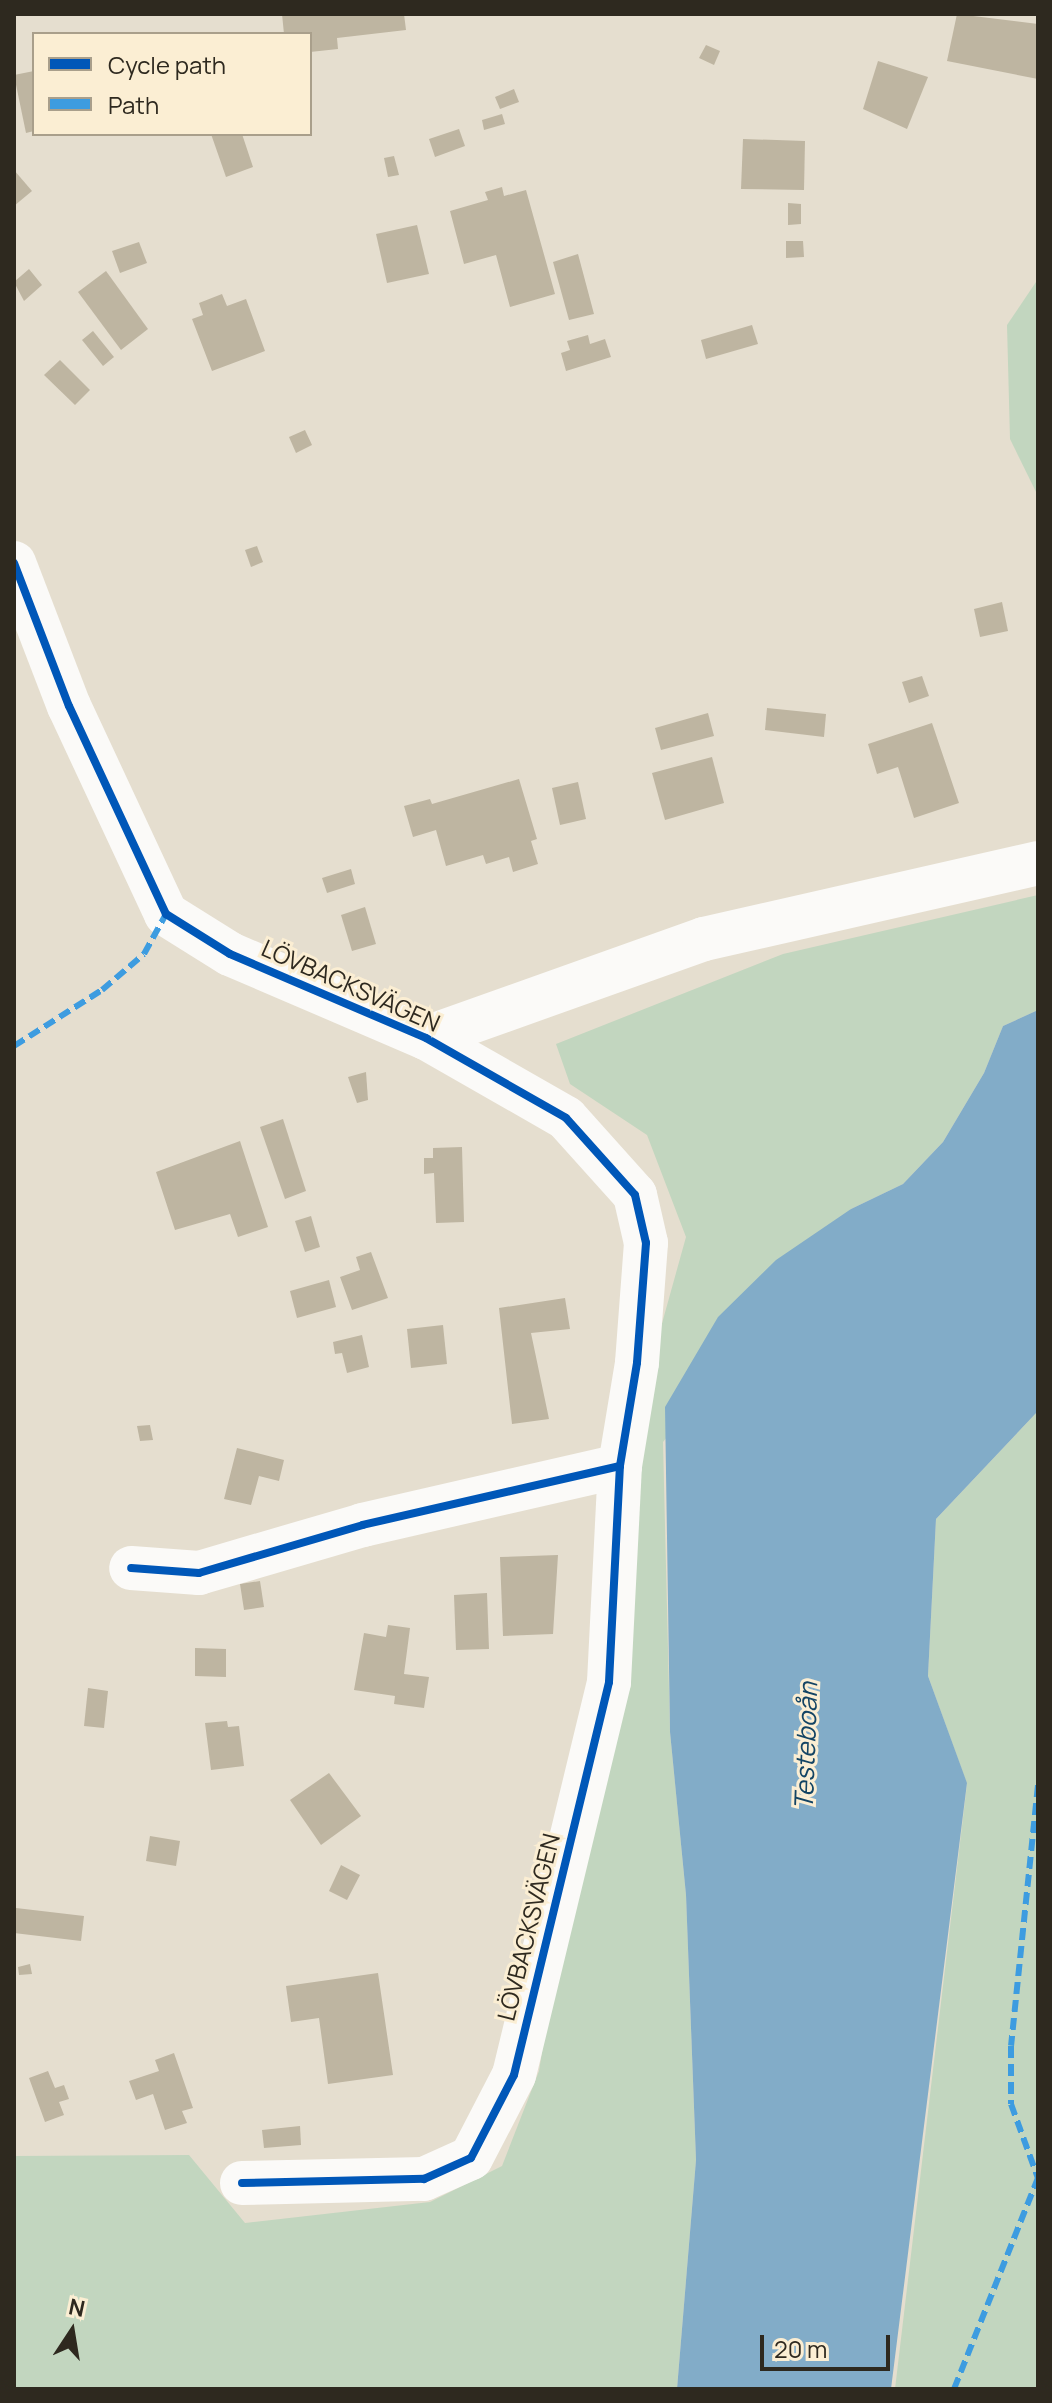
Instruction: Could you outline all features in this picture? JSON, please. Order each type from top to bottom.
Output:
[{"type":"street","name":"LÖVBACKSVÄGEN","points":[[14,563],[69,706],[166,914],[230,954],[426,1038],[566,1118],[635,1195],[646,1243],[637,1363],[620,1466],[609,1682],[514,2075],[471,2158],[424,2179],[242,2183]]},
{"type":"street","name":"LÖVBACKSVÄGEN","points":[[426,1038],[704,939],[1038,863]]},
{"type":"street","points":[[131,1568],[199,1573],[363,1525],[620,1466]]},
{"type":"green space","points":[[1038,279],[1038,496],[1010,439],[1007,325]]},
{"type":"green space","points":[[1038,895],[1038,1010],[1003,1026],[984,1073],[943,1142],[903,1184],[851,1209],[663,1442],[670,1732],[686,1895],[696,2160],[677,2389],[14,2389],[14,2156],[189,2155],[245,2223],[430,2202],[502,2166],[539,2071],[651,1363],[686,1237],[647,1135],[570,1084],[556,1044],[783,954]]},
{"type":"green space","points":[[1038,1411],[1038,2389],[895,2389],[967,1784],[928,1676],[936,1519]]},
{"type":"water","name":"Testeboån","points":[[1038,1010],[1038,1411],[936,1519],[928,1676],[967,1783],[891,2389],[677,2389],[696,2160],[686,1895],[670,1732],[665,1407],[718,1317],[776,1260],[851,1209],[903,1184],[943,1142],[984,1073],[1003,1026]]},
{"type":"building","points":[[282,14],[404,14],[406,30],[337,38],[338,49],[312,52],[312,32],[284,32]]},
{"type":"building","points":[[957,14],[1038,24],[1038,79],[947,61]]},
{"type":"building","points":[[706,45],[720,51],[714,65],[699,58]]},
{"type":"building","points":[[878,61],[928,77],[907,129],[863,109]]},
{"type":"building","points":[[32,71],[32,132],[26,133],[14,75]]},
{"type":"building","points":[[514,89],[519,102],[500,109],[495,97]]},
{"type":"building","points":[[502,114],[505,124],[484,130],[482,120]]},
{"type":"building","points":[[459,129],[465,146],[435,157],[429,139]]},
{"type":"building","points":[[212,136],[243,136],[253,167],[226,177]]},
{"type":"building","points":[[743,139],[805,141],[804,190],[741,189]]},
{"type":"building","points":[[394,156],[399,175],[388,177],[384,158]]},
{"type":"building","points":[[14,170],[32,191],[14,206]]},
{"type":"building","points":[[502,187],[504,196],[526,190],[555,294],[510,307],[496,255],[464,264],[450,211],[488,200],[485,192]]},
{"type":"building","points":[[788,203],[801,204],[801,224],[788,225]]},
{"type":"building","points":[[417,225],[429,274],[387,283],[376,234]]},
{"type":"building","points":[[786,241],[803,241],[804,257],[786,258]]},
{"type":"building","points":[[139,242],[147,263],[120,273],[112,251]]},
{"type":"building","points":[[578,254],[594,314],[569,320],[553,262]]},
{"type":"building","points":[[29,269],[42,285],[24,301],[14,282]]},
{"type":"building","points":[[106,271],[148,329],[121,350],[78,292]]},
{"type":"building","points":[[222,294],[227,306],[246,299],[265,351],[212,371],[192,319],[203,315],[199,303]]},
{"type":"building","points":[[752,325],[758,344],[706,359],[701,340]]},
{"type":"building","points":[[93,331],[114,357],[103,366],[82,340]]},
{"type":"building","points":[[588,335],[590,344],[605,339],[611,357],[566,371],[561,353],[570,350],[567,341]]},
{"type":"building","points":[[60,360],[90,390],[75,405],[44,375]]},
{"type":"building","points":[[305,430],[312,445],[296,453],[289,437]]},
{"type":"building","points":[[257,546],[263,562],[251,567],[245,550]]},
{"type":"building","points":[[1002,602],[1008,631],[980,637],[974,609]]},
{"type":"building","points":[[922,676],[929,696],[909,703],[902,682]]},
{"type":"building","points":[[767,708],[826,714],[824,737],[765,730]]},
{"type":"building","points":[[708,713],[714,736],[661,750],[655,728]]},
{"type":"building","points":[[932,723],[959,803],[914,818],[898,767],[877,774],[868,744]]},
{"type":"building","points":[[712,757],[724,803],[665,820],[652,773]]},
{"type":"building","points":[[519,779],[537,839],[531,841],[538,864],[513,872],[509,857],[486,864],[483,855],[446,866],[436,830],[413,837],[404,806],[430,799],[432,804]]},
{"type":"building","points":[[578,782],[586,819],[560,825],[552,788]]},
{"type":"building","points":[[351,869],[355,884],[327,893],[322,878]]},
{"type":"building","points":[[365,907],[376,944],[352,951],[341,915]]},
{"type":"building","points":[[366,1072],[368,1100],[357,1103],[348,1077]]},
{"type":"building","points":[[283,1119],[306,1191],[285,1199],[260,1127]]},
{"type":"building","points":[[240,1141],[268,1227],[238,1237],[230,1214],[175,1230],[156,1172]]},
{"type":"building","points":[[462,1147],[464,1222],[436,1223],[434,1173],[424,1174],[424,1158],[433,1158],[433,1148]]},
{"type":"building","points":[[311,1216],[320,1247],[305,1252],[295,1221]]},
{"type":"building","points":[[371,1252],[388,1298],[352,1310],[340,1277],[360,1270],[356,1257]]},
{"type":"building","points":[[329,1280],[336,1307],[297,1318],[290,1291]]},
{"type":"building","points":[[565,1298],[570,1329],[531,1333],[549,1419],[512,1424],[499,1308]]},
{"type":"building","points":[[443,1325],[447,1364],[411,1368],[407,1329]]},
{"type":"building","points":[[362,1335],[369,1367],[347,1373],[342,1353],[335,1354],[333,1342]]},
{"type":"building","points":[[150,1425],[153,1440],[140,1441],[137,1426]]},
{"type":"building","points":[[237,1448],[284,1460],[279,1481],[259,1476],[251,1505],[224,1499]]},
{"type":"building","points":[[558,1555],[553,1634],[503,1636],[500,1557]]},
{"type":"building","points":[[260,1581],[264,1607],[244,1610],[240,1584]]},
{"type":"building","points":[[487,1593],[489,1649],[456,1650],[454,1595]]},
{"type":"building","points":[[388,1625],[410,1628],[404,1674],[429,1677],[424,1708],[394,1704],[395,1696],[354,1690],[364,1633],[386,1637]]},
{"type":"building","points":[[195,1648],[226,1649],[226,1677],[195,1676]]},
{"type":"building","points":[[88,1688],[108,1691],[104,1728],[84,1726]]},
{"type":"building","points":[[227,1721],[228,1727],[239,1726],[244,1766],[211,1770],[205,1723]]},
{"type":"building","points":[[329,1773],[361,1816],[321,1845],[290,1800]]},
{"type":"building","points":[[150,1836],[180,1841],[176,1866],[146,1861]]},
{"type":"building","points":[[341,1865],[360,1875],[347,1900],[329,1891]]},
{"type":"building","points":[[16,1908],[84,1916],[81,1941],[14,1933]]},
{"type":"building","points":[[30,1964],[32,1974],[19,1975],[18,1967]]},
{"type":"building","points":[[378,1973],[393,2075],[328,2084],[319,2018],[291,2022],[286,1986]]},
{"type":"building","points":[[174,2053],[193,2108],[182,2111],[187,2123],[165,2130],[153,2094],[136,2100],[129,2081],[159,2071],[155,2060]]},
{"type":"building","points":[[48,2071],[55,2088],[64,2085],[69,2099],[59,2102],[64,2115],[45,2122],[29,2078]]},
{"type":"building","points":[[300,2126],[301,2145],[264,2148],[262,2130]]},
{"type":"marked path","points":[[14,1046],[102,990],[144,954],[166,914]]},
{"type":"marked path","points":[[1038,1785],[1011,2046],[1011,2104],[1038,2178]]},
{"type":"marked path","points":[[954,2389],[1038,2178]]},
{"type":"cycle path","points":[[14,563],[69,706],[166,914],[230,954],[426,1038],[566,1118],[635,1195],[646,1243],[637,1363],[620,1466],[363,1525],[199,1573],[131,1568]]},
{"type":"cycle path","points":[[242,2183],[424,2179],[471,2158],[514,2075],[609,1682],[620,1466]]}]
